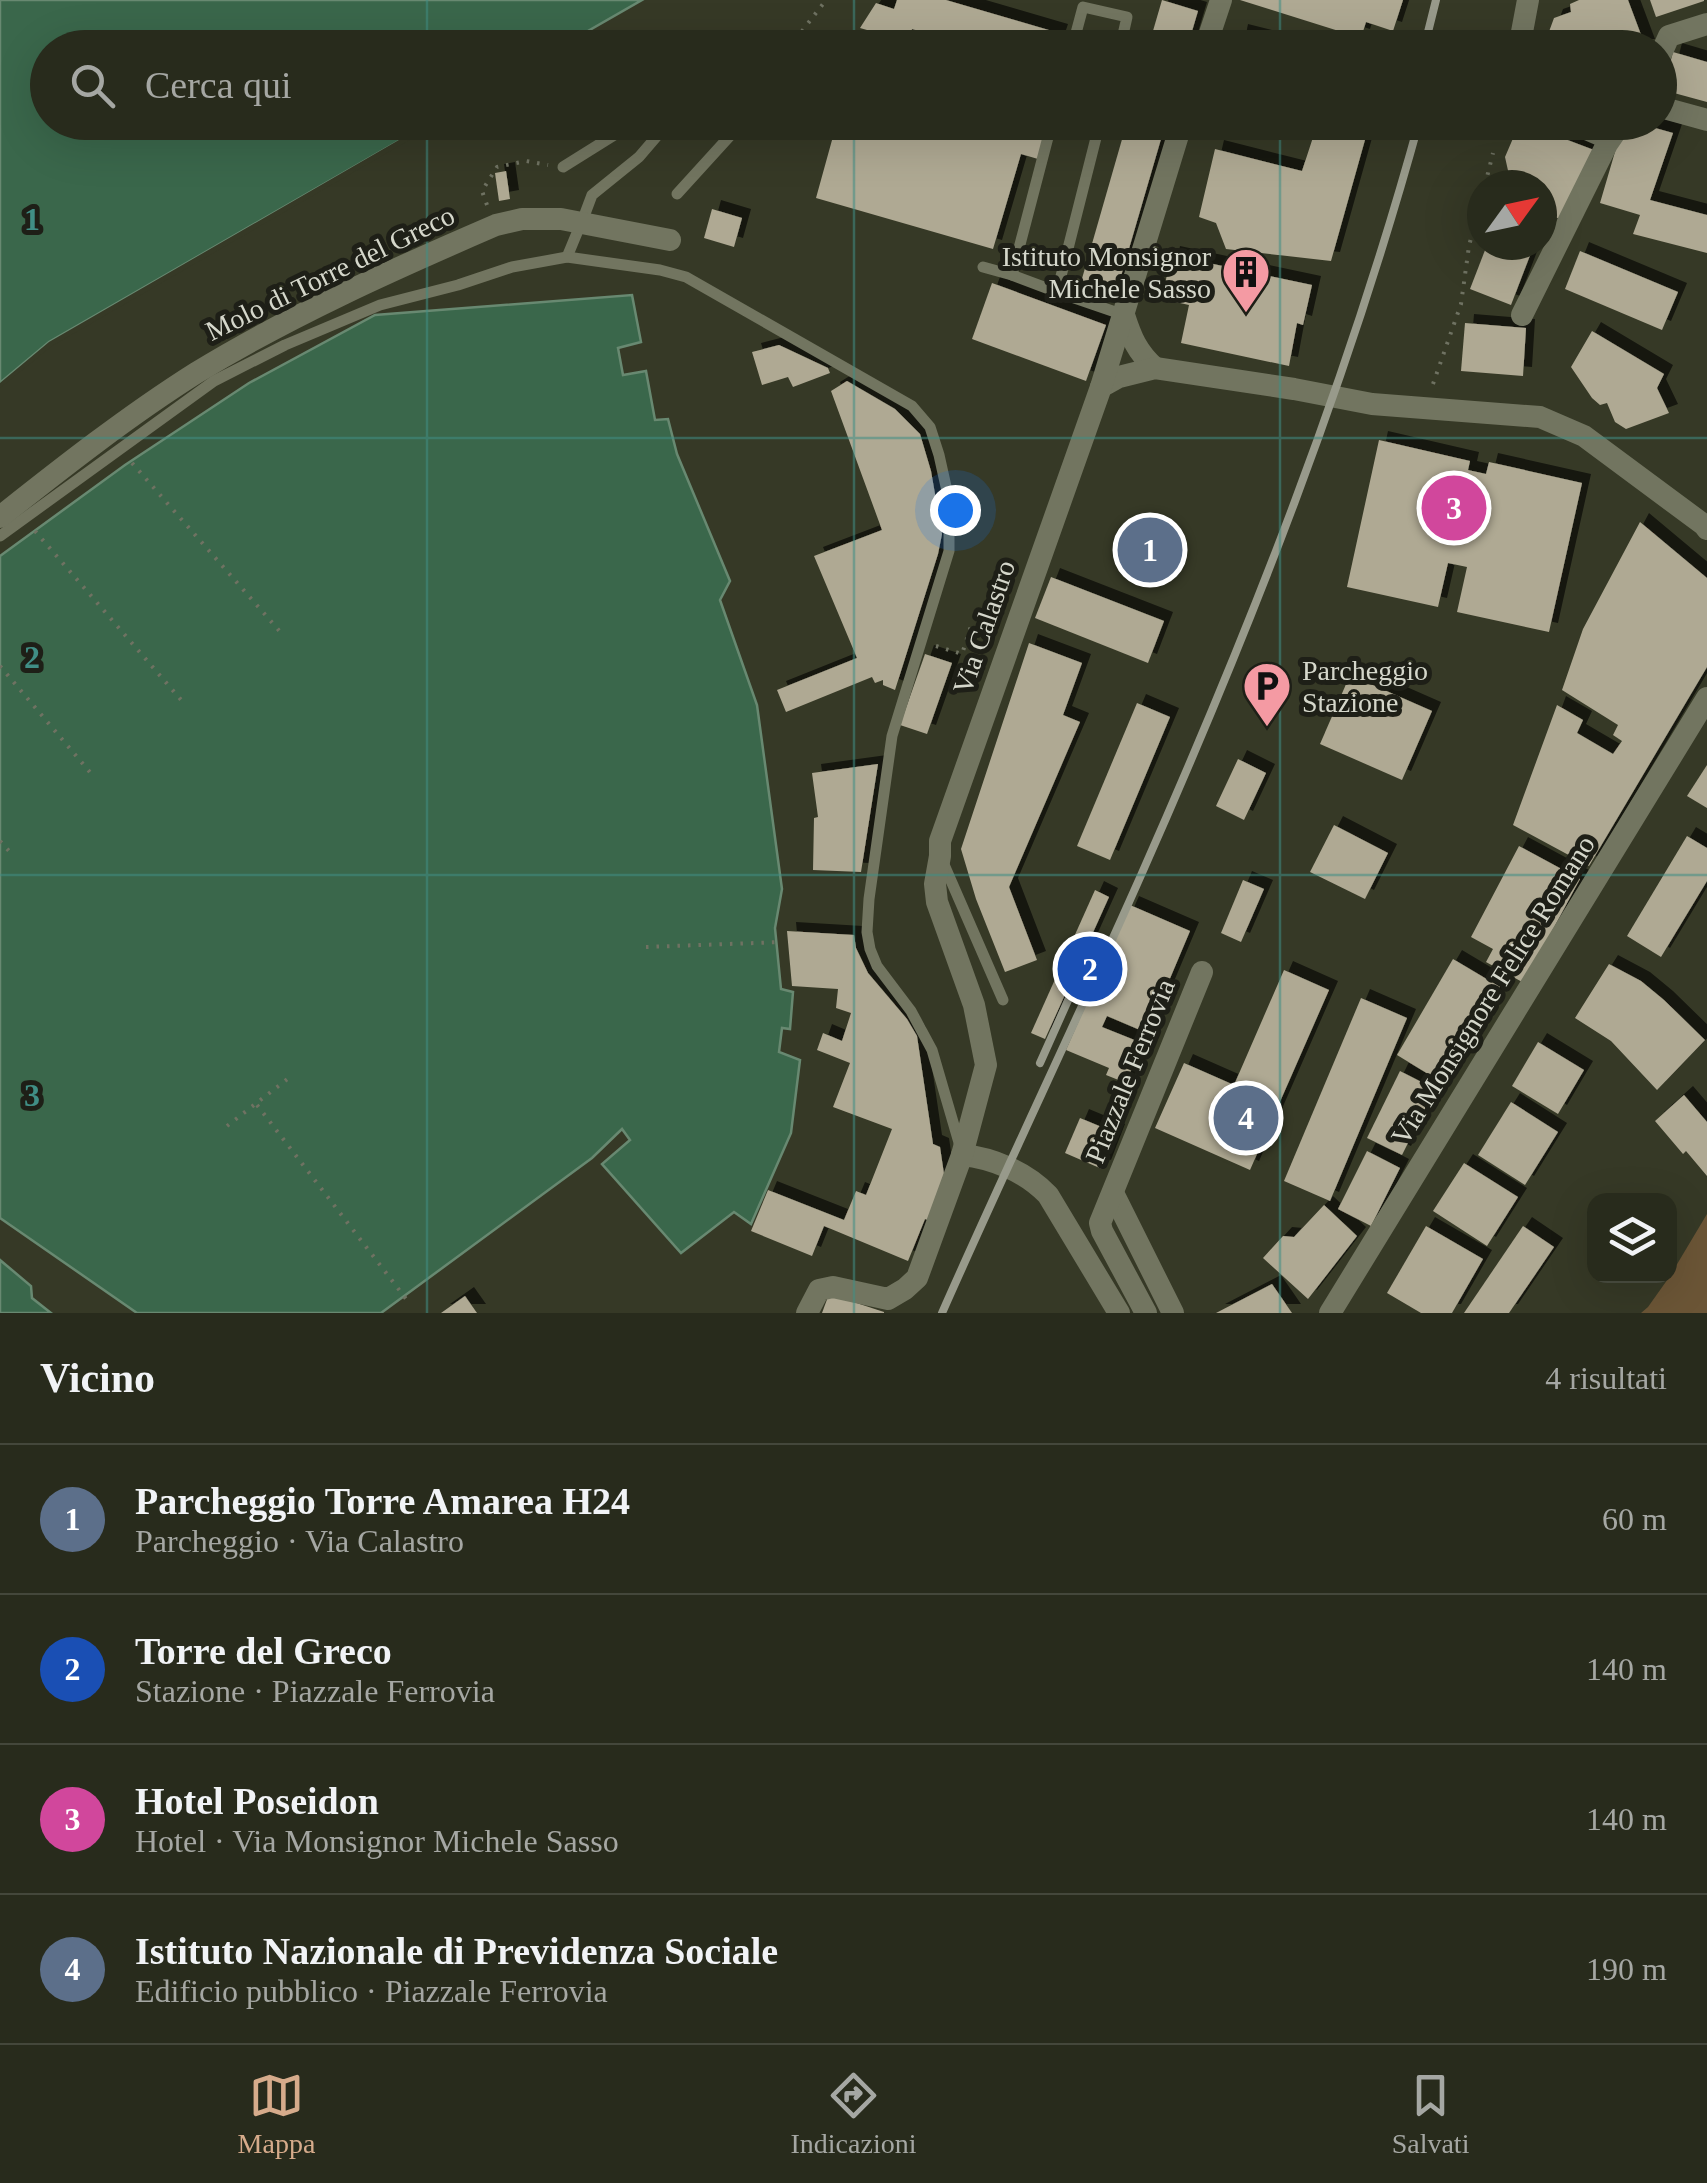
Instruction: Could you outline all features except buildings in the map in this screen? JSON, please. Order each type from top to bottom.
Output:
[{"type":"street","points":[[1211,30],[1221,0]]},
{"type":"street","points":[[1522,30],[1528,0]]},
{"type":"street","points":[[1677,33],[1707,24]]},
{"type":"street","points":[[1677,112],[1707,120]]},
{"type":"street","name":"Via Calastro","points":[[807,1313],[819,1290],[833,1286],[888,1299],[906,1289],[917,1278],[971,1156],[986,1065],[974,1005],[937,902],[940,841],[1101,387],[1177,140]]},
{"type":"street","points":[[1522,315],[1609,140]]},
{"type":"street","name":"Molo di Torre del Greco","points":[[0,516],[136,414],[234,351],[294,318],[496,225],[560,219],[670,240]]},
{"type":"street","points":[[1124,315],[1139,353],[1155,368]]},
{"type":"street","points":[[1101,387],[1119,377],[1155,368],[1372,404],[1540,418],[1584,436],[1706,526]]},
{"type":"street","name":"Via Monsignore Felice Romano","points":[[1330,1313],[1707,698]]},
{"type":"street","name":"Piazzale Ferrovia","points":[[1146,1313],[1102,1231],[1102,1217],[1202,972]]},
{"type":"street","points":[[971,1156],[1016,1171],[1048,1195],[1118,1313]]},
{"type":"street","name":"Piazzale Ferrovia","points":[[1113,1193],[1173,1313]]},
{"type":"lane","points":[[1077,30],[1083,6],[1102,6],[1127,18],[1124,30]]},
{"type":"lane","points":[[563,167],[606,140]]},
{"type":"lane","points":[[567,257],[592,195],[653,140]]},
{"type":"lane","points":[[677,194],[726,140]]},
{"type":"lane","points":[[1012,275],[1047,140]]},
{"type":"lane","points":[[1057,292],[1095,140]]},
{"type":"lane","points":[[1597,140],[1606,144]]},
{"type":"lane","points":[[0,536],[214,381],[380,305],[512,267],[567,257],[686,277],[912,406],[930,427],[939,455],[950,500],[949,550],[892,736],[869,898],[868,932],[877,966],[911,1011],[932,1050],[971,1156]]},
{"type":"lane","points":[[983,268],[1124,315]]},
{"type":"lane","points":[[940,856],[1003,1000]]},
{"type":"path","points":[[803,30],[826,0]]},
{"type":"path","points":[[1489,170],[1496,140]]},
{"type":"path","points":[[496,225],[482,191],[498,167],[526,162]]},
{"type":"path","points":[[1426,406],[1460,304],[1467,259]]},
{"type":"path","points":[[125,456],[283,635]]},
{"type":"path","points":[[30,526],[182,701]]},
{"type":"path","points":[[922,641],[962,654],[970,626],[1011,641]]},
{"type":"path","points":[[0,666],[94,777]]},
{"type":"path","points":[[0,842],[9,851]]},
{"type":"path","points":[[646,947],[782,942]]},
{"type":"path","points":[[227,1126],[290,1077]]},
{"type":"path","points":[[257,1104],[410,1304]]},
{"type":"shaded area","points":[[0,0],[642,0],[590,30],[30,30],[30,140],[400,140],[49,342],[0,383]]},
{"type":"shaded area","points":[[632,295],[641,342],[618,348],[623,375],[646,371],[655,420],[668,419],[677,454],[730,581],[720,600],[757,705],[782,889],[775,928],[781,989],[793,992],[790,1029],[782,1028],[779,1052],[800,1060],[791,1133],[751,1224],[734,1212],[681,1253],[602,1164],[630,1140],[622,1129],[592,1158],[381,1313],[137,1313],[0,1218],[0,556],[125,465],[249,383],[375,315]]},
{"type":"shaded area","points":[[1707,1214],[1707,1313],[1641,1313],[1665,1283],[1677,1283],[1677,1264]]},
{"type":"shaded area","points":[[0,1260],[31,1286],[32,1298],[51,1313],[0,1313]]},
{"type":"pier","points":[[399,140],[409,140],[52,346],[0,388],[0,383],[49,342]]},
{"type":"railway","points":[[1428,30],[1436,0]]},
{"type":"railway","points":[[942,1313],[1221,689],[1329,409],[1414,140]]},
{"type":"railway","points":[[1040,1063],[1091,949]]},
{"type":"place","name":"Istituto Monsignor Michele Sasso","points":[[1246,314]]},
{"type":"place","name":"Hotel Poseidon","points":[[1454,508]]},
{"type":"place","name":"Parcheggio Torre Amarea H24","points":[[1150,550]]},
{"type":"place","name":"Parcheggio Stazione","points":[[1267,728]]},
{"type":"place","name":"Torre del Greco","points":[[1090,969]]},
{"type":"place","name":"Istituto Nazionale di Previdenza Sociale","points":[[1246,1118]]}]
